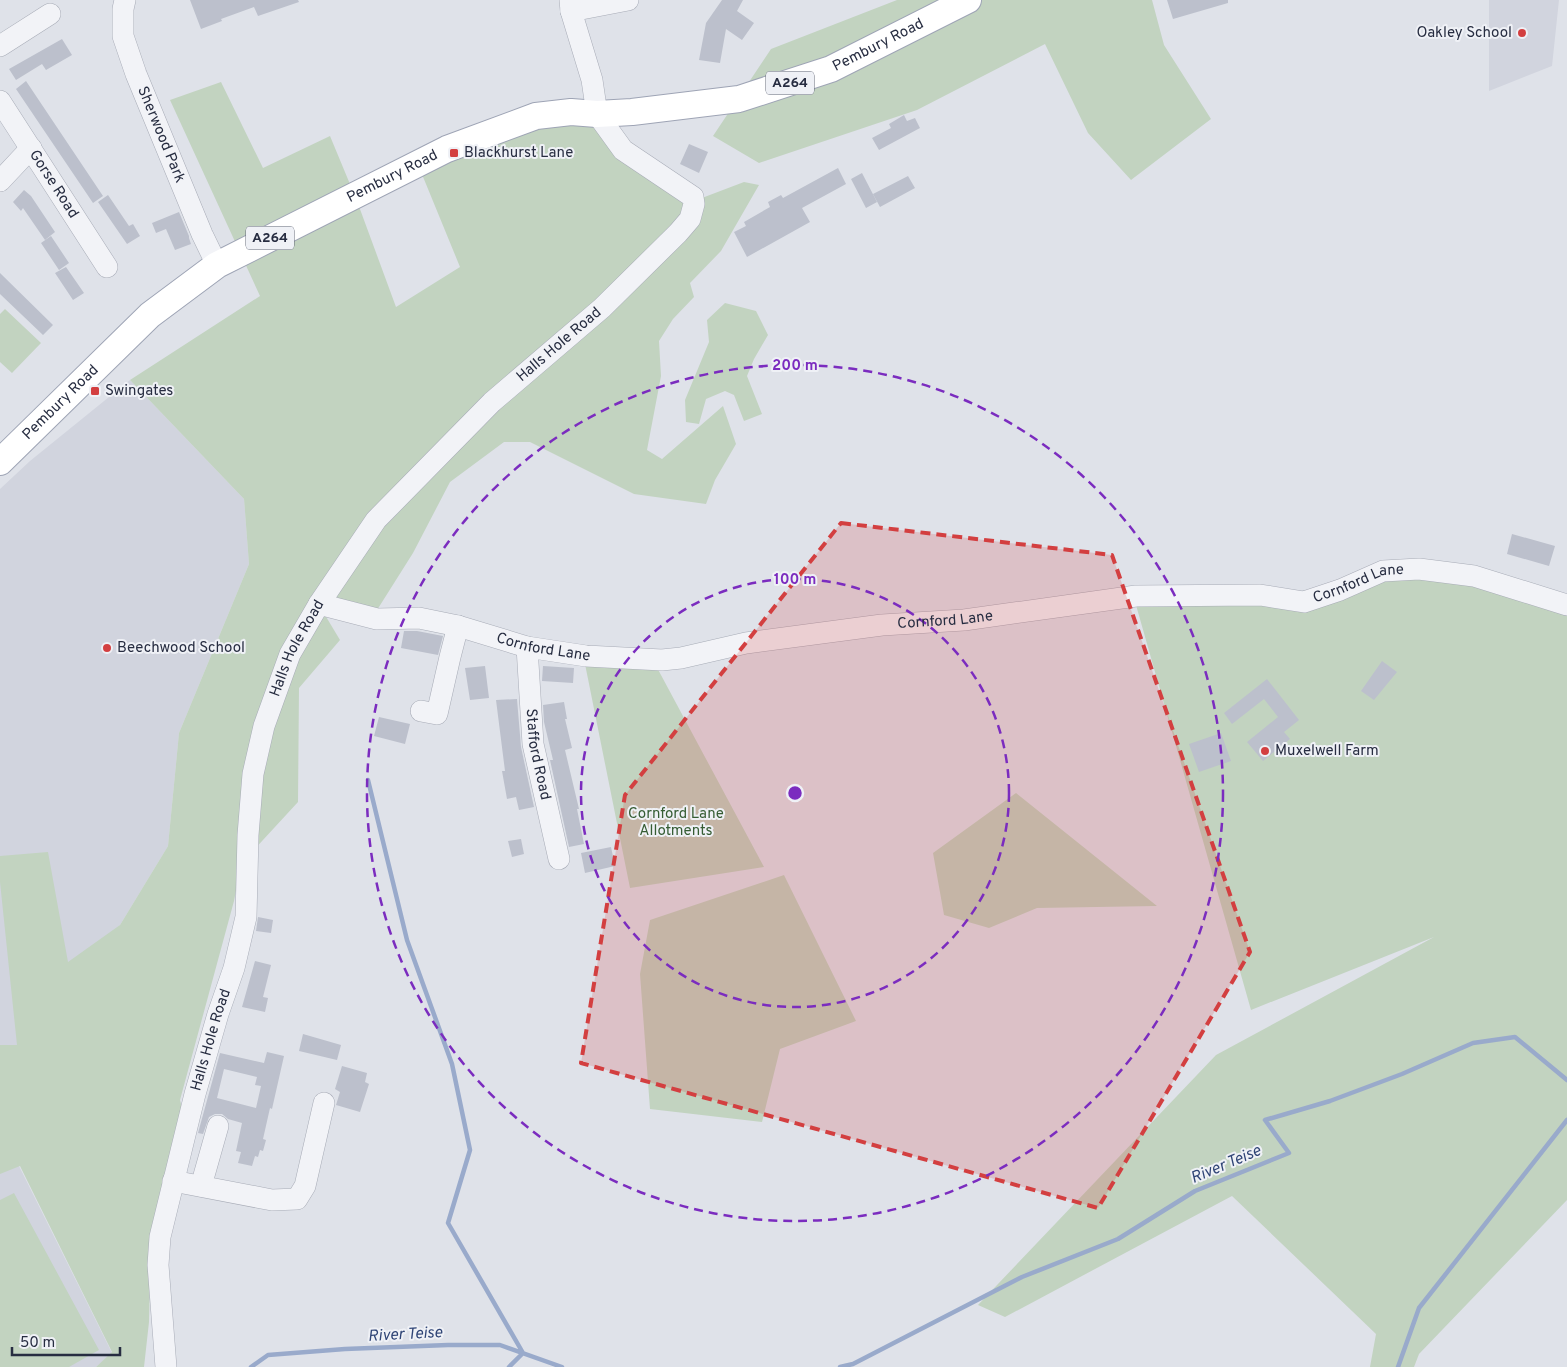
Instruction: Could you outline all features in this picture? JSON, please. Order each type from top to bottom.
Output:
[{"type":"main road","name":"Pembury Road","points":[[0,462],[150,315],[217,265],[447,149],[536,116],[571,112],[597,114],[632,112],[739,99],[831,69],[968,0]]},
{"type":"street","name":"Sherwood Park","points":[[125,0],[122,8],[123,36],[136,74],[188,201],[217,265]]},
{"type":"street","points":[[597,114],[592,80],[570,6],[628,0]]},
{"type":"street","points":[[0,46],[50,14]]},
{"type":"street","name":"Gorse Road","points":[[0,101],[107,268]]},
{"type":"street","name":"Halls Hole Road","points":[[166,1367],[158,1265],[160,1237],[195,1094],[218,1014],[234,968],[246,917],[248,835],[253,774],[264,726],[290,654],[319,604],[376,520],[492,402],[602,308],[690,219],[694,197],[623,150],[597,114]]},
{"type":"street","points":[[0,181],[31,148]]},
{"type":"street","name":"Cornford Lane","points":[[319,604],[377,619],[419,618],[458,626],[527,648],[586,656],[662,660],[681,658],[746,643],[882,625],[964,620],[1136,596],[1260,595],[1304,602],[1340,590],[1383,571],[1419,569],[1474,576],[1567,605]]},
{"type":"street","points":[[421,711],[437,714],[458,626]]},
{"type":"street","name":"Stafford Road","points":[[527,648],[533,744],[559,859]]},
{"type":"street","points":[[173,1181],[272,1200],[297,1198],[305,1186],[324,1103]]},
{"type":"street","points":[[201,1186],[218,1126]]},
{"type":"highlighted area","points":[[841,523],[1112,555],[1250,952],[1098,1208],[581,1063],[625,795]]},
{"type":"shaded area","name":"Oakley School","points":[[1489,0],[1559,0],[1552,66],[1489,91]]},
{"type":"shaded area","name":"Beechwood School","points":[[130,380],[244,499],[249,564],[179,733],[168,846],[120,925],[17,1045],[0,1045],[0,489],[30,461]]},
{"type":"shaded area","points":[[0,1120],[19,1166],[112,1353],[96,1367],[0,1367]]},
{"type":"green space","points":[[897,0],[1152,0],[1164,45],[1211,119],[1131,180],[1088,133],[1045,44],[917,110],[759,163],[713,136],[771,49]]},
{"type":"green space","points":[[221,82],[263,168],[330,136],[357,201],[396,307],[460,267],[419,167],[506,131],[585,117],[694,201],[744,182],[759,185],[721,251],[690,283],[694,297],[673,319],[659,341],[661,376],[647,450],[662,459],[723,406],[736,444],[715,480],[706,504],[634,494],[530,442],[504,442],[450,482],[413,553],[372,618],[319,605],[340,640],[299,688],[298,802],[241,864],[234,901],[180,1100],[184,1116],[151,1238],[149,1322],[144,1367],[96,1367],[112,1352],[20,1166],[0,1174],[0,1045],[17,1045],[0,882],[0,856],[48,852],[68,962],[120,925],[168,846],[179,733],[249,564],[244,499],[130,380],[260,296],[170,100]]},
{"type":"green space","points":[[725,303],[756,311],[768,335],[754,359],[747,376],[762,414],[744,421],[734,395],[725,391],[706,399],[699,424],[686,422],[685,400],[709,342],[707,320]]},
{"type":"green space","points":[[5,309],[41,343],[12,373],[0,362],[0,314]]},
{"type":"green space","points":[[1419,569],[1567,605],[1567,1200],[1419,1354],[1414,1367],[1370,1367],[1376,1334],[1232,1196],[1005,1317],[978,1305],[1216,1055],[1434,937],[1251,1010],[1134,598],[1304,602]]},
{"type":"green space","name":"Cornford Lane Allotments","points":[[584,659],[654,662],[764,867],[630,888]]},
{"type":"green space","points":[[1016,793],[1157,906],[1037,908],[989,928],[944,915],[933,853]]},
{"type":"green space","points":[[784,875],[856,1021],[780,1049],[762,1122],[650,1109],[640,974],[650,920]]},
{"type":"green space","points":[[14,1193],[99,1350],[69,1367],[0,1367],[0,1200]]},
{"type":"building","points":[[190,0],[298,0],[299,2],[258,16],[254,7],[221,19],[222,21],[201,29]]},
{"type":"building","points":[[722,0],[743,0],[737,11],[754,23],[742,40],[726,29],[720,63],[699,60],[706,23]]},
{"type":"building","points":[[1167,0],[1228,0],[1228,3],[1173,19]]},
{"type":"building","points":[[62,39],[72,55],[46,70],[42,64],[16,80],[9,69]]},
{"type":"building","points":[[26,81],[103,196],[93,203],[16,89]]},
{"type":"building","points":[[904,115],[907,121],[915,118],[920,128],[879,150],[872,138],[891,128],[889,124]]},
{"type":"building","points":[[689,144],[708,152],[699,173],[680,164]]},
{"type":"building","points":[[838,168],[846,184],[802,208],[810,222],[747,257],[734,232],[746,226],[744,222],[770,207],[768,202],[781,195],[783,198]]},
{"type":"building","points":[[862,173],[877,202],[866,208],[851,179]]},
{"type":"building","points":[[908,176],[915,188],[880,207],[873,194]]},
{"type":"building","points":[[24,190],[31,196],[55,232],[45,240],[23,208],[21,211],[13,202]]},
{"type":"building","points":[[108,195],[129,226],[133,224],[140,236],[127,244],[98,202]]},
{"type":"building","points":[[179,212],[191,244],[175,250],[166,229],[156,233],[152,223]]},
{"type":"building","points":[[51,236],[69,263],[59,270],[41,243]]},
{"type":"building","points":[[66,267],[84,293],[73,300],[55,273]]},
{"type":"building","points":[[0,273],[53,325],[43,335],[0,294]]},
{"type":"building","points":[[1512,534],[1555,546],[1549,566],[1507,554]]},
{"type":"building","points":[[404,631],[417,631],[443,636],[438,655],[401,648]]},
{"type":"building","points":[[1382,661],[1397,672],[1374,700],[1361,691]]},
{"type":"building","points":[[485,666],[489,698],[470,700],[465,668]]},
{"type":"building","points":[[543,666],[574,668],[573,683],[542,681]]},
{"type":"building","points":[[1267,679],[1299,720],[1284,732],[1290,739],[1263,761],[1247,742],[1278,717],[1264,699],[1232,724],[1224,713]]},
{"type":"building","points":[[517,699],[521,747],[534,807],[519,810],[516,797],[507,799],[502,771],[505,771],[496,700]]},
{"type":"building","points":[[564,702],[567,719],[565,719],[572,748],[565,750],[579,809],[577,809],[584,844],[569,847],[550,760],[553,760],[544,722],[543,705]]},
{"type":"building","points":[[379,717],[410,724],[405,744],[374,736]]},
{"type":"building","points":[[1221,733],[1231,761],[1199,772],[1189,744]]},
{"type":"building","points":[[521,839],[524,854],[512,857],[508,841]]},
{"type":"building","points":[[611,847],[615,866],[585,873],[581,853]]},
{"type":"building","points":[[258,917],[273,920],[271,933],[256,931]]},
{"type":"building","points":[[255,961],[271,965],[263,997],[268,998],[265,1012],[242,1007]]},
{"type":"building","points":[[303,1034],[341,1045],[337,1060],[299,1051]]},
{"type":"building","points":[[267,1052],[284,1056],[263,1139],[266,1140],[263,1151],[260,1150],[258,1157],[255,1156],[252,1166],[238,1163],[241,1152],[236,1151],[242,1123],[228,1119],[222,1114],[215,1114],[209,1117],[203,1134],[198,1133],[220,1053],[264,1063]],"holes":[[[224,1069],[257,1077],[255,1085],[261,1086],[256,1108],[217,1098]]]},
{"type":"building","points":[[342,1066],[367,1073],[365,1082],[369,1084],[360,1112],[336,1105],[340,1092],[335,1089]]},
{"type":"waterway","points":[[368,780],[407,940],[452,1064],[470,1150],[448,1223],[523,1353]]},
{"type":"waterway","name":"River Teise","points":[[840,1367],[853,1364],[1022,1277],[1118,1239],[1195,1191],[1289,1153],[1265,1120],[1330,1101],[1402,1074],[1473,1043],[1515,1037],[1567,1080]]},
{"type":"waterway","points":[[1398,1367],[1419,1308],[1567,1120]]},
{"type":"waterway","name":"River Teise","points":[[251,1367],[268,1355],[345,1349],[448,1345],[500,1345],[562,1367]]},
{"type":"waterway","points":[[509,1367],[523,1353]]},
{"type":"place","name":"Oakley School","points":[[1522,33]]},
{"type":"place","name":"Blackhurst Lane","points":[[454,153]]},
{"type":"place","name":"Swingates","points":[[95,391]]},
{"type":"place","name":"Beechwood School","points":[[107,648]]},
{"type":"place","name":"Muxelwell Farm","points":[[1265,751]]}]
